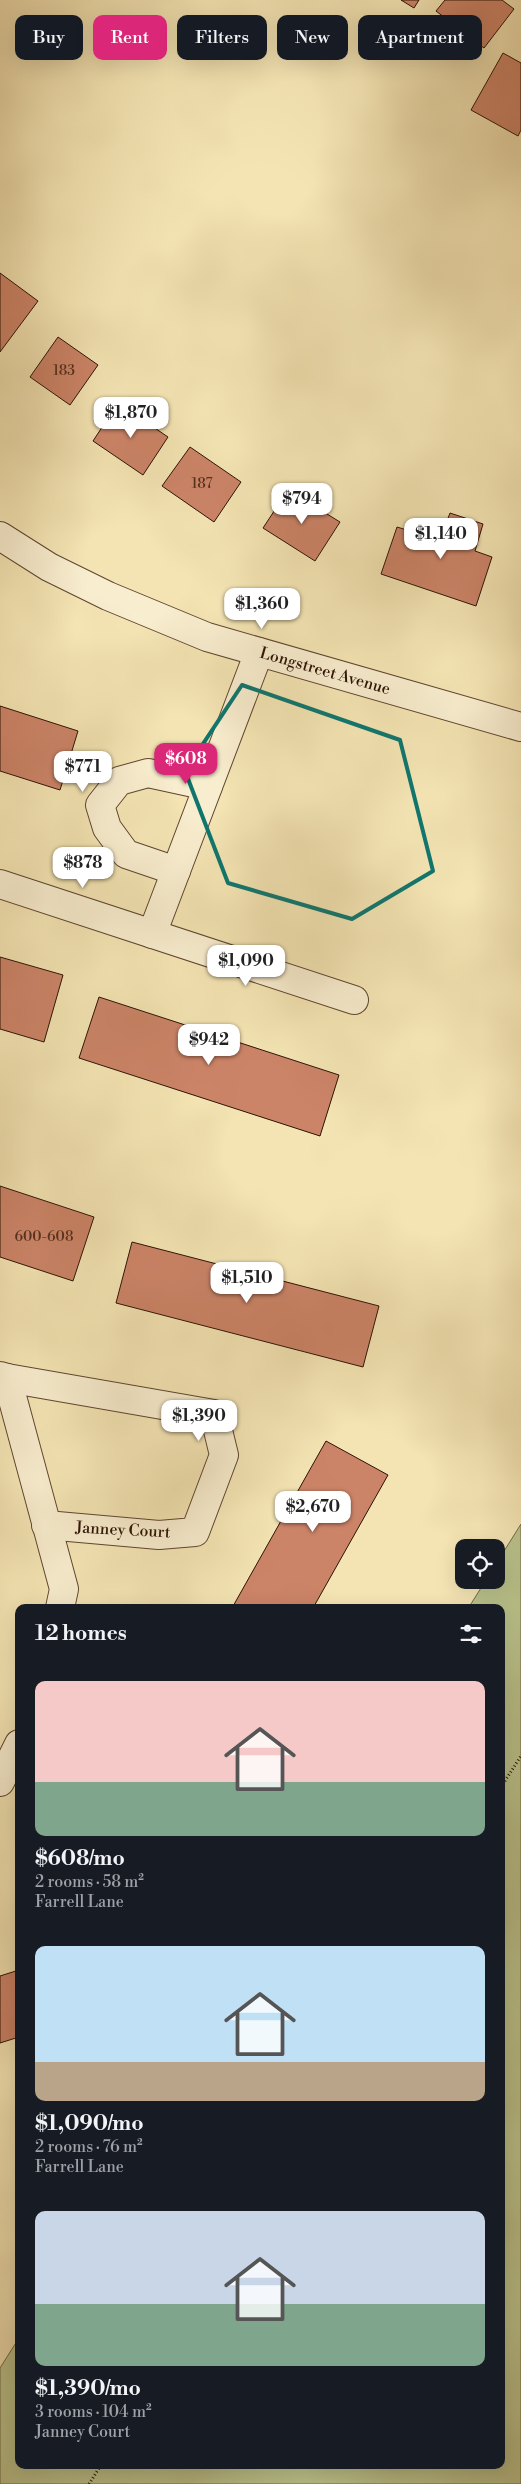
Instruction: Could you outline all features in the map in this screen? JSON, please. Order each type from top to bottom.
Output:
[{"type":"street","name":"Longstreet Avenue","points":[[0,536],[49,567],[108,596],[207,637],[521,727]]},
{"type":"street","points":[[152,934],[259,652]]},
{"type":"street","points":[[176,871],[126,854],[107,828],[100,805],[118,781],[148,773],[208,786]]},
{"type":"street","points":[[0,884],[354,1000]]},
{"type":"street","points":[[3,1377],[64,1589],[61,1604]]},
{"type":"street","name":"Janney Court","points":[[3,1377],[214,1414],[224,1456],[195,1532],[159,1535],[46,1525]]},
{"type":"street","points":[[0,1782],[15,1752]]},
{"type":"path","points":[[505,1781],[521,1756]]},
{"type":"path","points":[[89,2484],[98,2469]]},
{"type":"highlighted area","points":[[242,685],[400,740],[433,871],[352,919],[228,883],[185,771]]},
{"type":"green space","points":[[521,1524],[521,2484],[0,2484],[0,2368],[15,2344],[15,2469],[505,2469],[505,1604],[471,1604],[480,1589],[505,1589],[505,1550]]},
{"type":"building","points":[[401,0],[419,0],[414,8]]},
{"type":"building","points":[[445,0],[502,0],[514,9],[484,48],[482,46],[482,15],[441,15],[436,11]]},
{"type":"building","points":[[503,53],[521,63],[521,130],[518,136],[471,110]]},
{"type":"building","points":[[0,273],[38,301],[0,352]]},
{"type":"building","points":[[58,337],[98,365],[70,405],[30,377]]},
{"type":"building","points":[[118,403],[168,437],[143,475],[93,441]]},
{"type":"building","points":[[190,447],[241,482],[214,522],[162,486]]},
{"type":"building","points":[[288,490],[340,522],[315,561],[263,528]]},
{"type":"building","points":[[450,513],[483,524],[475,551],[492,557],[476,606],[381,574],[397,527],[433,538],[438,523],[445,526]]},
{"type":"building","points":[[0,706],[78,731],[60,790],[0,771]]},
{"type":"building","points":[[0,957],[63,975],[44,1042],[0,1029]]},
{"type":"building","points":[[99,997],[339,1075],[320,1136],[79,1058]]},
{"type":"building","points":[[0,1186],[94,1217],[73,1281],[0,1257]]},
{"type":"building","points":[[132,1242],[379,1306],[363,1367],[116,1303]]},
{"type":"building","points":[[326,1441],[388,1475],[315,1604],[234,1604]]},
{"type":"building","points":[[15,1971],[15,2038],[0,2043],[0,1976]]}]
